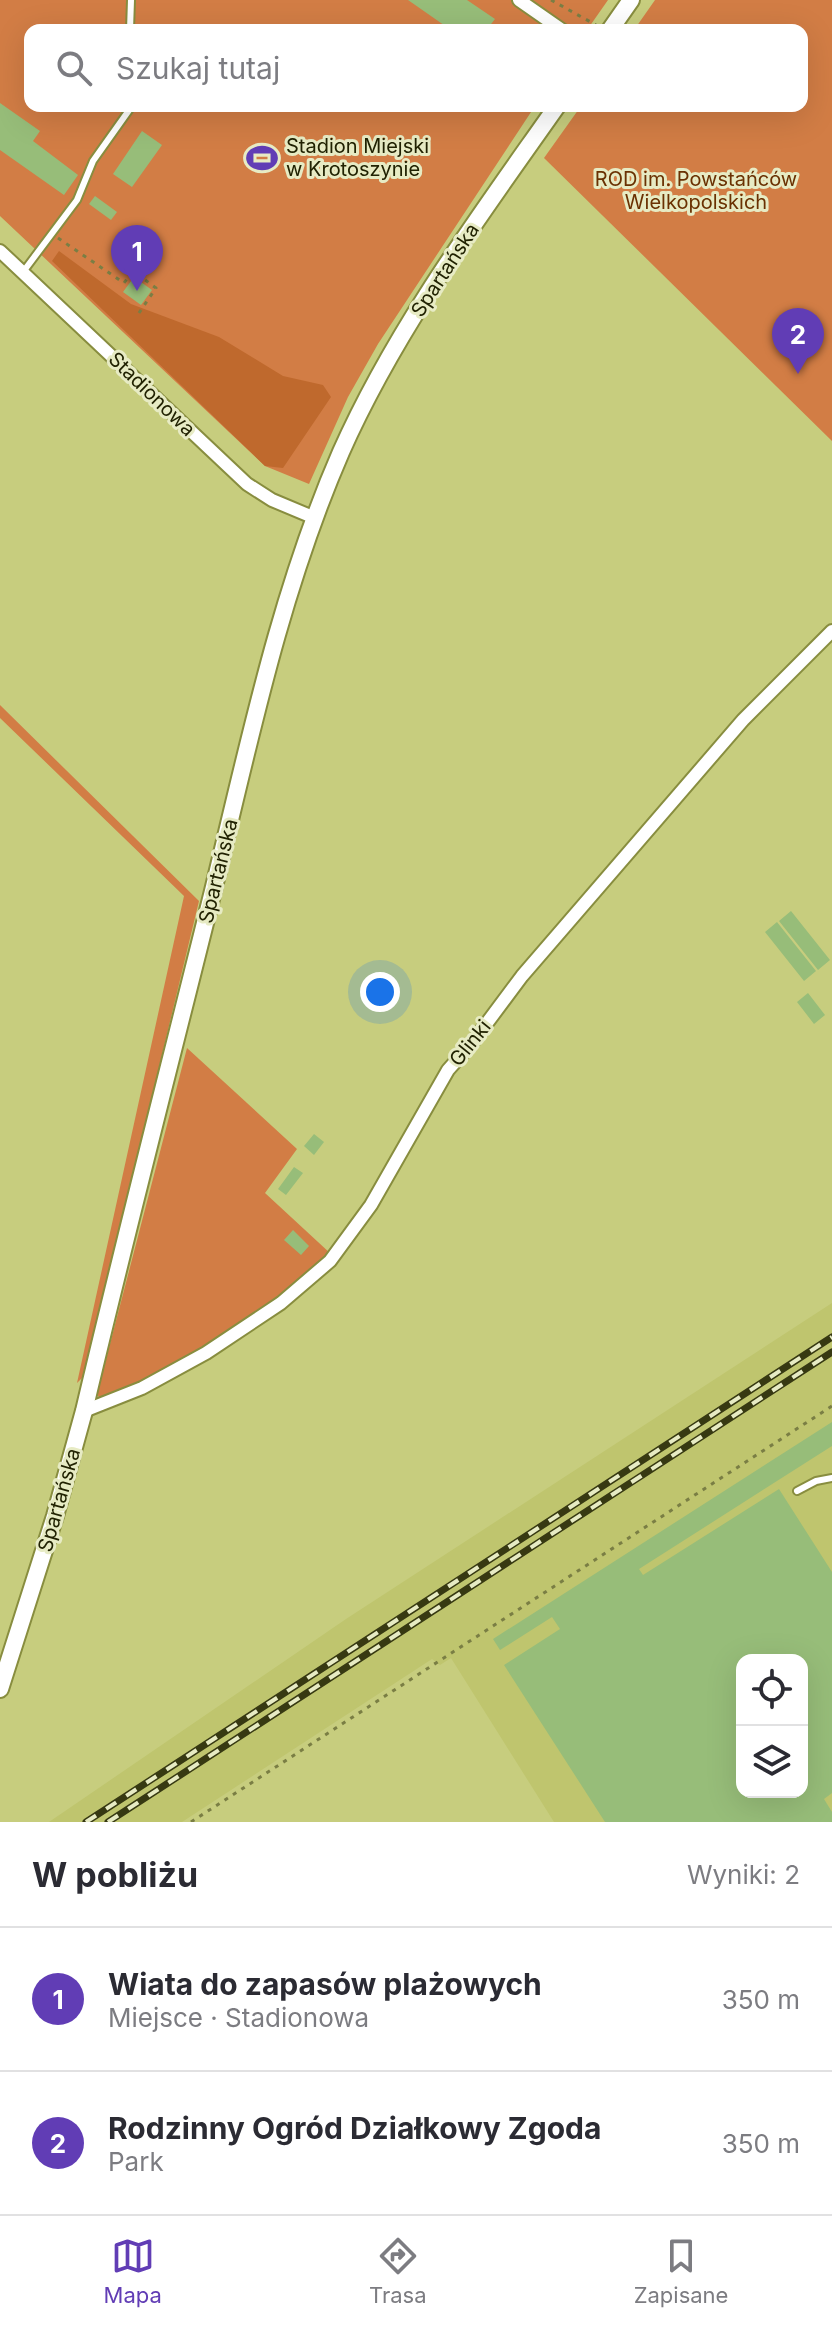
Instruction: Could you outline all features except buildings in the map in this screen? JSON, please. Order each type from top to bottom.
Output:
[{"type":"street","points":[[519,0],[553,24]]},
{"type":"street","points":[[614,24],[631,0]]},
{"type":"street","name":"Spartańska","points":[[0,1689],[55,1516],[84,1411],[255,721],[290,590],[315,518],[342,452],[406,330],[461,243],[553,112]]},
{"type":"street","name":"Stadionowa","points":[[0,251],[247,484],[272,500],[315,518]]},
{"type":"street","name":"Glinki","points":[[84,1411],[142,1388],[206,1353],[281,1303],[330,1261],[371,1205],[448,1070],[522,976],[743,720],[832,631]]},
{"type":"lane","points":[[130,24],[131,0]]},
{"type":"lane","points":[[23,272],[77,200],[93,161],[128,112]]},
{"type":"lane","points":[[797,1491],[816,1481],[832,1478]]},
{"type":"path","points":[[551,0],[593,24]]},
{"type":"path","points":[[52,234],[124,283],[133,271],[156,288],[139,313]]},
{"type":"path","points":[[191,1822],[832,1406]]},
{"type":"shaded area","points":[[59,251],[131,304],[219,337],[283,376],[323,385],[331,397],[283,468],[265,466],[52,261]]},
{"type":"shaded area","points":[[832,1303],[832,1822],[554,1822],[451,1658],[440,1665],[432,1659],[182,1822],[49,1822],[346,1619]]},
{"type":"green space","points":[[0,0],[608,0],[591,24],[24,24],[24,112],[531,112],[378,344],[348,397],[309,484],[265,466],[0,216]]},
{"type":"green space","name":"ROD im. Powstańców Wielkopolskich","points":[[655,0],[832,0],[832,441],[544,158],[577,112],[808,112],[808,24],[638,24]]},
{"type":"green space","points":[[0,705],[199,901],[85,1375],[77,1383],[184,896],[0,718]]},
{"type":"green space","points":[[187,1048],[297,1149],[265,1193],[331,1254],[297,1285],[235,1329],[149,1381],[100,1399],[97,1394]]},
{"type":"railway","points":[[86,1822],[832,1337]]},
{"type":"railway","points":[[108,1822],[832,1352]]},
{"type":"place","name":"Stadion Miejski w Krotoszynie","points":[[262,158]]},
{"type":"place","name":"Wiata do zapasów plażowych","points":[[137,291]]},
{"type":"place","name":"Rodzinny Ogród Działkowy Zgoda","points":[[798,374]]}]
